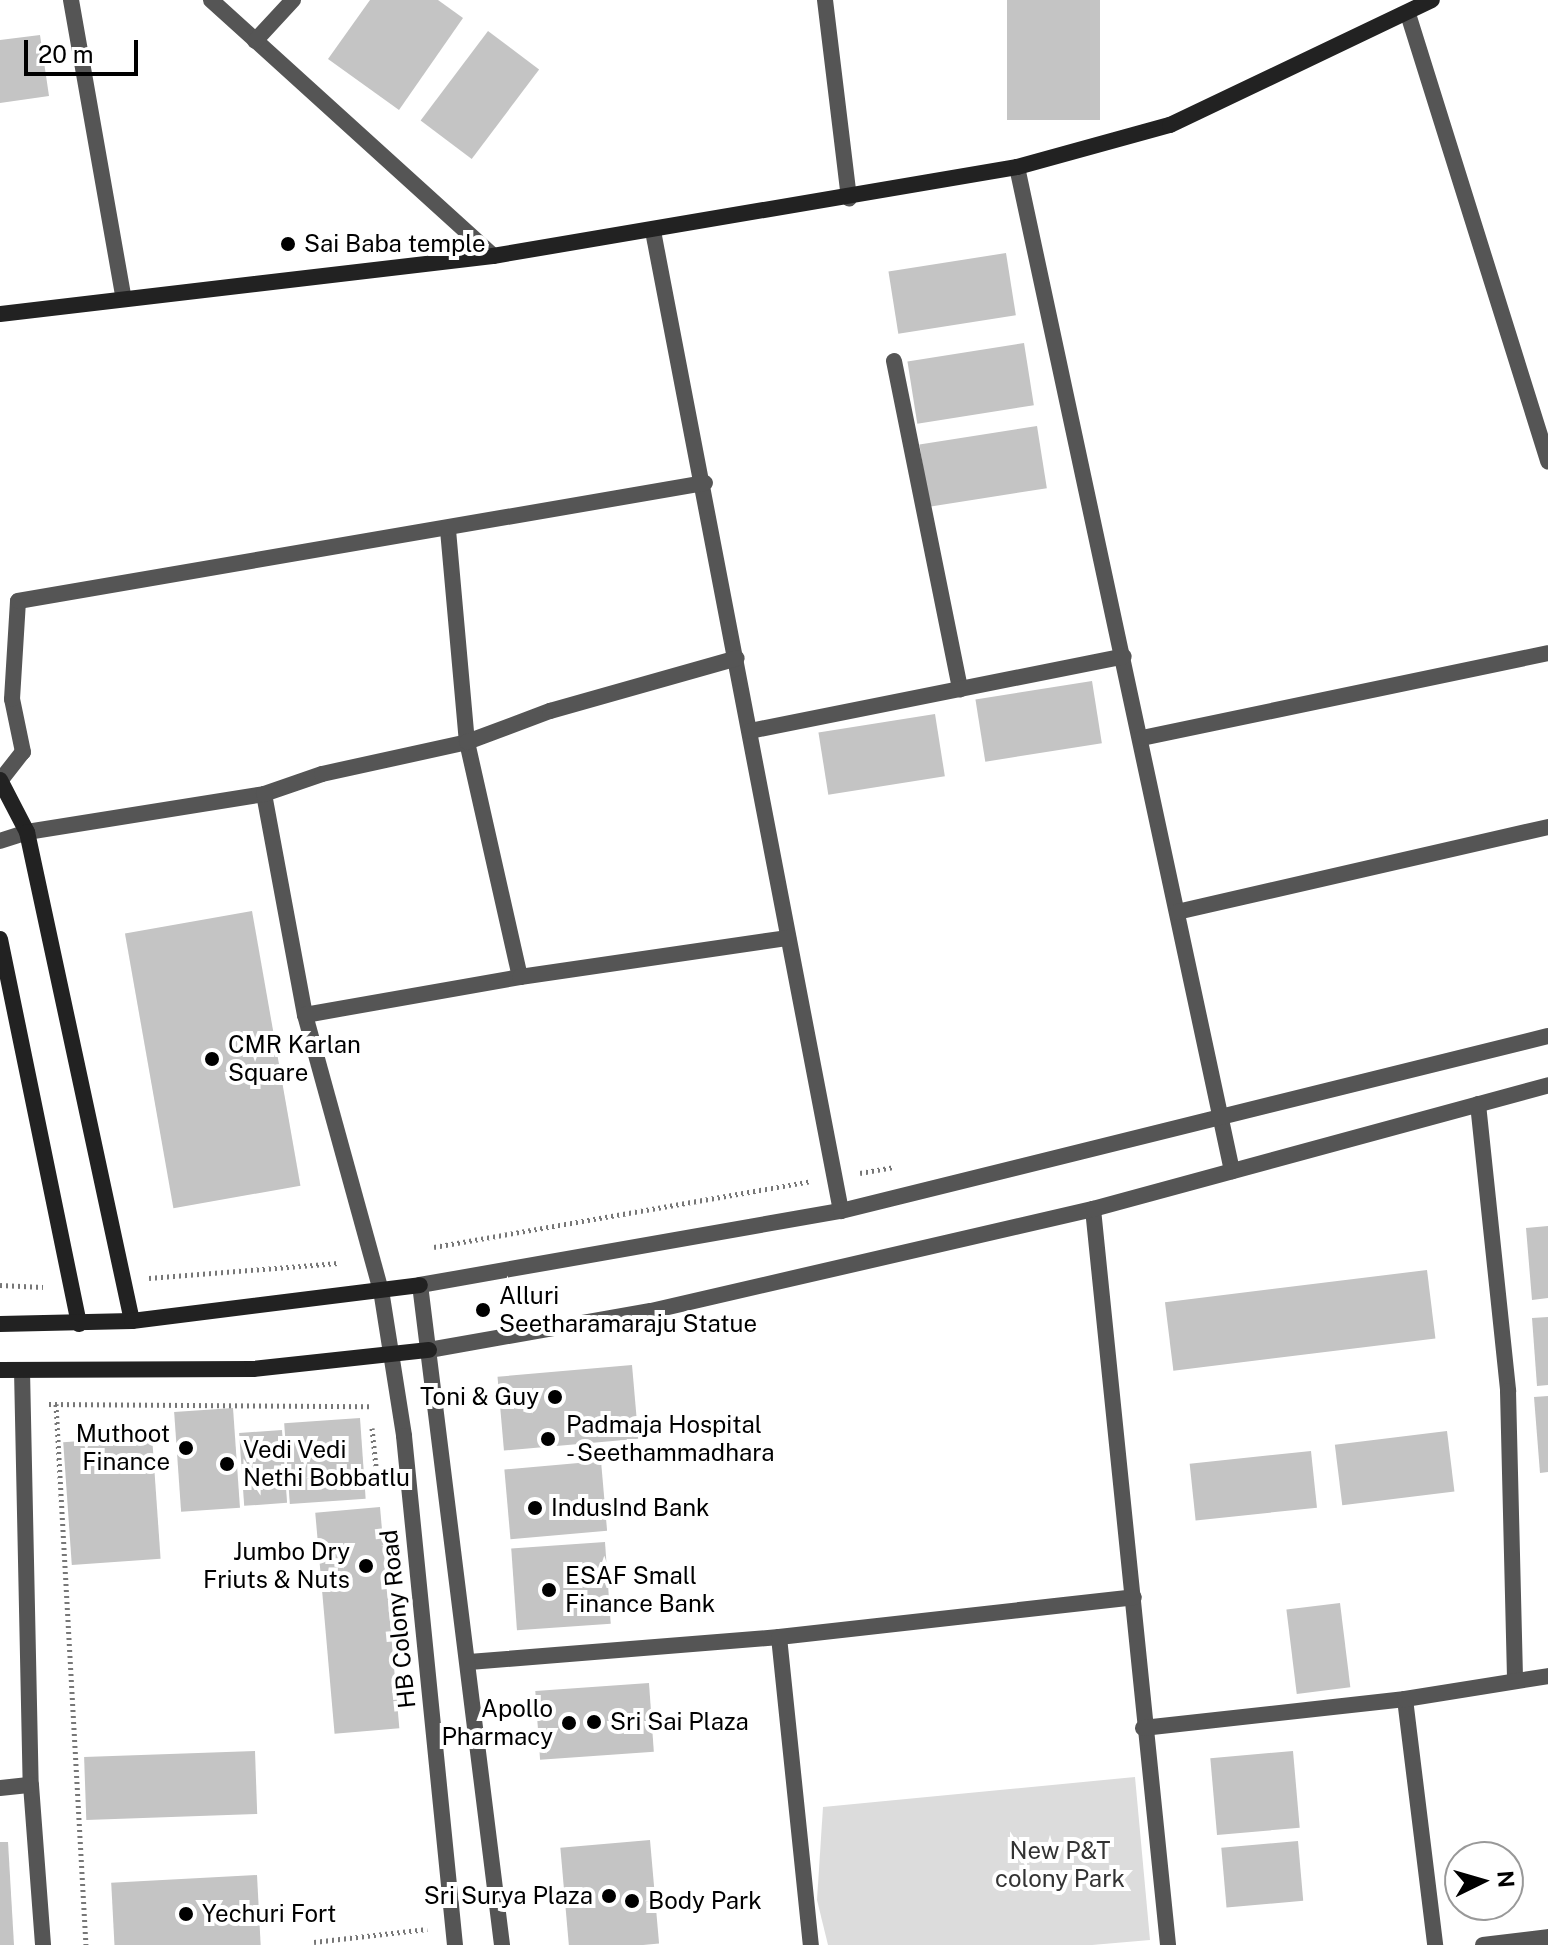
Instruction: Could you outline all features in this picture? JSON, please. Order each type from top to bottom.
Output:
[{"type":"main road","points":[[0,314],[123,296],[493,256],[849,199],[1017,167],[1170,125],[1432,0]]},
{"type":"main road","points":[[0,780],[27,832],[132,1321]]},
{"type":"main road","points":[[0,939],[79,1324]]},
{"type":"main road","points":[[0,1324],[132,1321],[420,1285]]},
{"type":"main road","points":[[0,1370],[253,1369],[429,1350]]},
{"type":"street","points":[[71,0],[123,296]]},
{"type":"street","points":[[211,0],[493,256]]},
{"type":"street","points":[[255,41],[293,0]]},
{"type":"street","points":[[825,0],[849,199]]},
{"type":"street","points":[[1408,14],[1548,462]]},
{"type":"street","points":[[1017,167],[1142,738],[1232,1171]]},
{"type":"street","points":[[653,231],[705,483],[841,1211]]},
{"type":"street","points":[[894,361],[960,689]]},
{"type":"street","points":[[0,780],[23,752],[12,699],[18,601],[448,530],[705,483]]},
{"type":"street","points":[[448,530],[467,742],[520,977]]},
{"type":"street","points":[[1142,738],[1548,653]]},
{"type":"street","points":[[750,731],[1124,656]]},
{"type":"street","points":[[0,841],[27,832],[264,794],[322,774],[467,742],[550,711],[737,658]]},
{"type":"street","name":"HB Colony Road","points":[[264,794],[305,1015],[381,1290],[393,1354],[455,1945]]},
{"type":"street","points":[[1177,912],[1548,827]]},
{"type":"street","points":[[305,1015],[520,977],[788,938]]},
{"type":"street","points":[[502,1945],[420,1285],[841,1211],[1548,1036]]},
{"type":"street","points":[[429,1350],[651,1311],[1093,1209],[1548,1085]]},
{"type":"street","points":[[1478,1104],[1508,1391],[1515,1681]]},
{"type":"street","points":[[1093,1209],[1134,1597],[1143,1728],[1168,1945]]},
{"type":"street","points":[[22,1370],[31,1785],[43,1945]]},
{"type":"street","points":[[469,1662],[779,1637],[1134,1597]]},
{"type":"street","points":[[779,1637],[811,1945]]},
{"type":"street","points":[[1143,1728],[1405,1699],[1548,1676]]},
{"type":"street","points":[[1405,1699],[1435,1945]]},
{"type":"street","points":[[0,1788],[31,1785]]},
{"type":"street","points":[[1483,1945],[1548,1937]]},
{"type":"path","points":[[434,1247],[906,1164]]},
{"type":"path","points":[[123,1281],[338,1263]]},
{"type":"path","points":[[0,1285],[71,1285]]},
{"type":"path","points":[[23,1403],[369,1404]]},
{"type":"path","points":[[56,1404],[86,1945]]},
{"type":"path","points":[[314,1942],[452,1926]]},
{"type":"green space","name":"New P&T colony Park","points":[[1135,1777],[1150,1940],[1092,1945],[828,1945],[817,1900],[823,1807]]},
{"type":"building","points":[[370,0],[438,0],[463,18],[399,110],[328,59]]},
{"type":"building","points":[[1007,0],[1100,0],[1100,120],[1007,120]]},
{"type":"building","points":[[488,31],[539,70],[472,159],[421,120]]},
{"type":"building","points":[[40,35],[49,96],[0,103],[0,40]]},
{"type":"building","points":[[1006,253],[1016,315],[898,334],[888,272]]},
{"type":"building","points":[[1024,343],[1034,405],[917,424],[907,361]]},
{"type":"building","points":[[1037,426],[1047,488],[929,507],[919,445]]},
{"type":"building","points":[[1092,681],[1102,743],[985,762],[975,699]]},
{"type":"building","points":[[935,714],[945,776],[828,795],[818,732]]},
{"type":"building","name":"CMR Karlan Square","points":[[252,911],[300,1186],[173,1208],[125,933]]},
{"type":"building","points":[[1548,1226],[1548,1298],[1532,1300],[1526,1228]]},
{"type":"building","points":[[1427,1270],[1435,1338],[1173,1371],[1165,1302]]},
{"type":"building","points":[[1548,1317],[1548,1385],[1537,1386],[1532,1318]]},
{"type":"building","points":[[632,1365],[638,1439],[504,1450],[498,1377]]},
{"type":"building","points":[[1548,1396],[1548,1472],[1540,1473],[1534,1397]]},
{"type":"building","points":[[233,1408],[240,1508],[181,1512],[174,1412]]},
{"type":"building","points":[[360,1418],[366,1499],[290,1504],[284,1423]]},
{"type":"building","points":[[282,1430],[287,1503],[244,1506],[239,1433]]},
{"type":"building","points":[[1447,1431],[1454,1492],[1342,1505],[1335,1445]]},
{"type":"building","points":[[152,1436],[161,1559],[72,1565],[63,1442]]},
{"type":"building","points":[[1311,1451],[1317,1508],[1196,1520],[1190,1464]]},
{"type":"building","points":[[601,1461],[607,1531],[510,1539],[504,1469]]},
{"type":"building","points":[[380,1507],[399,1728],[335,1734],[315,1513]]},
{"type":"building","points":[[605,1542],[611,1624],[517,1630],[511,1549]]},
{"type":"building","points":[[1340,1603],[1350,1687],[1297,1694],[1286,1610]]},
{"type":"building","name":"Sri Sai Plaza","points":[[649,1683],[654,1752],[540,1760],[535,1691]]},
{"type":"building","points":[[255,1751],[257,1814],[86,1820],[84,1757]]},
{"type":"building","points":[[1293,1751],[1300,1828],[1217,1835],[1210,1758]]},
{"type":"building","name":"Sri Surya Plaza","points":[[650,1840],[659,1944],[569,1945],[560,1848]]},
{"type":"building","points":[[1298,1841],[1303,1901],[1227,1907],[1221,1848]]},
{"type":"building","points":[[0,1842],[8,1842],[14,1945],[0,1945]]},
{"type":"building","name":"Yechuri Fort","points":[[257,1875],[261,1945],[114,1945],[111,1883]]},
{"type":"place","name":"Sai Baba temple","points":[[288,244]]},
{"type":"place","name":"CMR Karlan Square","points":[[212,1059]]},
{"type":"place","name":"Alluri Seetharamaraju Statue","points":[[483,1310]]},
{"type":"place","name":"Toni & Guy","points":[[555,1397]]},
{"type":"place","name":"Padmaja Hospital - Seethammadhara","points":[[548,1439]]},
{"type":"place","name":"Muthoot Finance","points":[[186,1448]]},
{"type":"place","name":"Vedi Vedi Nethi Bobbatlu","points":[[227,1464]]},
{"type":"place","name":"IndusInd Bank","points":[[535,1508]]},
{"type":"place","name":"Jumbo Dry Friuts & Nuts","points":[[366,1566]]},
{"type":"place","name":"ESAF Small Finance Bank","points":[[549,1590]]},
{"type":"place","name":"Sri Sai Plaza","points":[[594,1722]]},
{"type":"place","name":"Apollo Pharmacy","points":[[569,1723]]},
{"type":"place","name":"Sri Surya Plaza","points":[[609,1896]]},
{"type":"place","name":"Body Park","points":[[632,1901]]},
{"type":"place","name":"Yechuri Fort","points":[[186,1914]]}]
